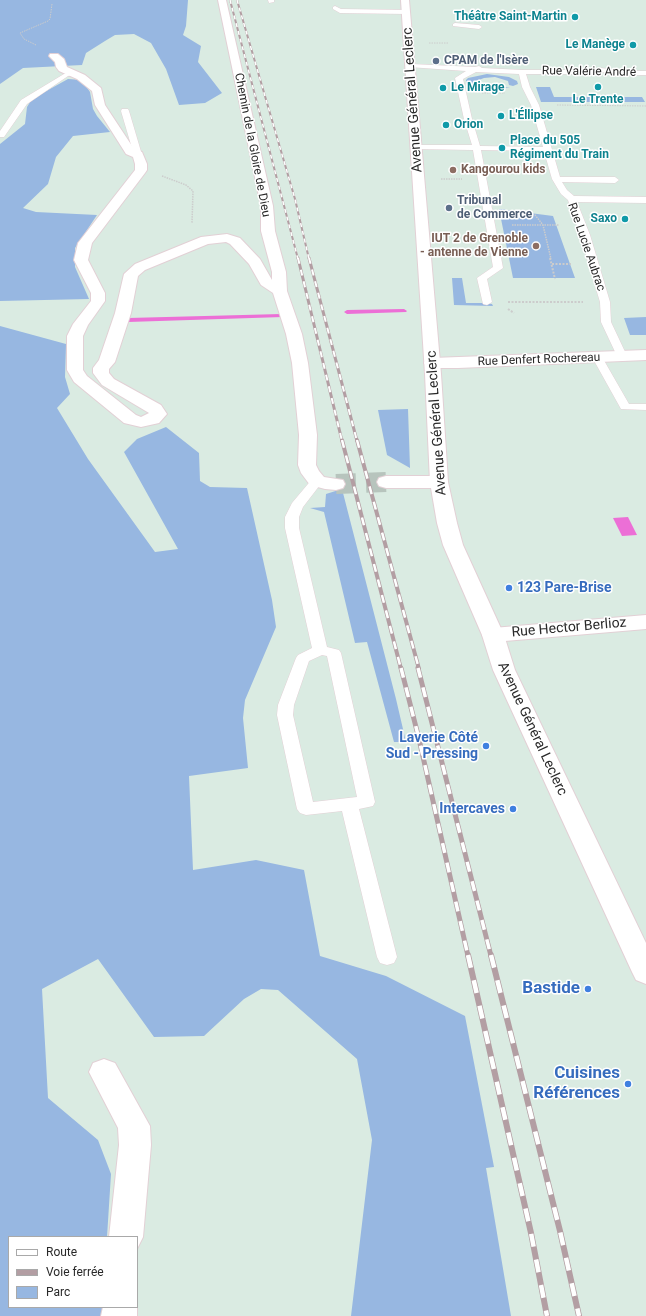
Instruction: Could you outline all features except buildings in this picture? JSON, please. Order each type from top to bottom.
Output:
[{"type":"street","name":"Chemin de la Gloire de Dieu","points":[[222,0],[267,206],[268,231],[279,272],[280,291],[294,334],[300,363],[308,435],[307,465],[310,473],[317,481]]},
{"type":"street","name":"Avenue Général Leclerc","points":[[406,6],[410,43],[439,482],[453,545],[493,635],[507,677],[646,972]]},
{"type":"street","points":[[54,56],[60,61],[61,67],[70,74],[81,78],[97,90],[100,105],[121,140],[130,151],[138,155],[141,170],[85,243],[81,260],[98,293],[98,301],[81,324],[75,336],[74,343],[76,370],[80,379],[130,419],[141,422],[153,419],[158,414],[155,409],[108,382],[101,373],[101,368],[107,362],[123,313],[131,274],[140,267],[206,240],[227,238],[235,241],[255,262],[266,282],[280,291]]},
{"type":"street","name":"Rue Denfert Rochereau","points":[[432,363],[646,355]]},
{"type":"street","points":[[317,481],[325,484],[336,484]]},
{"type":"street","points":[[386,482],[439,482]]},
{"type":"street","name":"Rue Hector Berlioz","points":[[493,635],[646,622]]},
{"type":"street","points":[[104,1072],[134,1126],[135,1145],[126,1236]]},
{"type":"lane","points":[[335,8],[340,11],[406,6]]},
{"type":"lane","points":[[455,25],[479,27]]},
{"type":"lane","name":"Rue Valérie André","points":[[411,66],[479,68],[522,72],[584,72],[601,70],[622,73],[646,73]]},
{"type":"lane","points":[[479,68],[467,72],[459,78],[468,119],[477,148],[498,268],[482,278],[487,302]]},
{"type":"lane","name":"Rue Lucie Aubrac","points":[[522,72],[526,87],[535,105],[556,179],[564,192],[572,200],[583,230],[605,302],[608,338],[622,356]]},
{"type":"lane","points":[[1,135],[24,102],[66,75],[70,74]]},
{"type":"lane","points":[[125,111],[138,155]]},
{"type":"lane","points":[[416,146],[547,149]]},
{"type":"lane","points":[[556,179],[615,180]]},
{"type":"lane","points":[[572,200],[646,200]]},
{"type":"lane","points":[[594,313],[605,313]]},
{"type":"lane","points":[[597,357],[625,408],[646,407]]},
{"type":"lane","points":[[317,481],[297,506],[292,517],[292,528],[320,650]]},
{"type":"lane","points":[[320,650],[334,653],[366,802],[349,804],[306,809],[285,715],[286,706],[303,658],[320,650]]},
{"type":"lane","points":[[349,804],[387,957]]},
{"type":"path","points":[[52,4],[50,19],[48,21],[25,30],[20,33],[20,35],[54,56]]},
{"type":"path","points":[[410,43],[448,43]]},
{"type":"path","points":[[463,93],[530,93]]},
{"type":"path","points":[[535,105],[646,106]]},
{"type":"path","points":[[141,170],[149,171],[191,188],[194,193],[192,228]]},
{"type":"path","points":[[418,179],[482,179]]},
{"type":"path","points":[[488,210],[535,214],[543,225],[555,279]]},
{"type":"path","points":[[491,225],[559,225],[583,230]]},
{"type":"path","points":[[552,264],[557,264]]},
{"type":"path","points":[[505,302],[605,302]]},
{"type":"green space","points":[[0,0],[188,0],[186,26],[183,35],[201,46],[198,62],[222,93],[205,103],[179,105],[166,69],[151,43],[134,34],[115,35],[86,53],[82,65],[23,68],[0,84]]},
{"type":"green space","points":[[487,74],[509,77],[517,81],[518,84],[513,86],[509,85],[508,81],[495,77],[484,78],[476,81],[476,83],[485,87],[510,87],[494,90],[472,87],[466,83],[468,78]]},
{"type":"green space","points":[[68,79],[82,80],[90,92],[93,109],[110,132],[73,136],[56,157],[48,184],[23,208],[36,212],[97,215],[75,248],[75,267],[89,299],[0,301],[0,144],[25,124],[27,107],[32,99]]},
{"type":"green space","points":[[536,87],[550,87],[554,97],[642,97],[645,102],[541,102]]},
{"type":"green space","points":[[499,209],[553,216],[575,278],[513,278]]},
{"type":"green space","points":[[452,278],[462,278],[466,303],[492,304],[493,306],[454,305]]},
{"type":"green space","points":[[646,317],[646,335],[630,335],[624,318]]},
{"type":"green space","points":[[0,326],[66,344],[65,377],[70,394],[57,408],[88,459],[155,552],[178,549],[124,452],[137,439],[166,427],[199,453],[200,481],[210,487],[247,488],[272,600],[276,627],[245,700],[243,718],[248,768],[189,776],[193,870],[256,860],[304,870],[320,956],[386,976],[465,1016],[494,1167],[486,1168],[511,1316],[351,1316],[372,1140],[357,1059],[278,990],[261,989],[244,999],[204,1036],[154,1037],[98,959],[42,989],[48,1098],[98,1140],[111,1174],[107,1236],[8,1236],[8,1308],[102,1308],[102,1316],[0,1316]]},
{"type":"green space","points":[[408,409],[410,468],[387,455],[378,410]]},
{"type":"green space","points":[[342,489],[406,742],[394,742],[367,642],[355,643],[324,512],[310,508],[325,507],[326,494]]},
{"type":"shaded area","points":[[628,517],[637,535],[622,536],[613,518]]},
{"type":"waterway","points":[[347,312],[404,311]]},
{"type":"waterway","points":[[128,320],[281,316]]},
{"type":"tunnel","points":[[336,484],[386,482]]},
{"type":"railway","points":[[230,0],[298,259]]},
{"type":"railway","points":[[237,0],[295,199],[309,259]]},
{"type":"railway","points":[[298,258],[342,441]]},
{"type":"railway","points":[[309,258],[357,441]]},
{"type":"railway","points":[[342,440],[401,669]]},
{"type":"railway","points":[[357,440],[419,669]]},
{"type":"railway","points":[[401,668],[419,739],[468,956]]},
{"type":"railway","points":[[418,668],[491,956]]},
{"type":"railway","points":[[468,955],[531,1233],[547,1316]]},
{"type":"railway","points":[[491,955],[560,1231],[579,1316]]},
{"type":"place","name":"Théâtre Saint-Martin","points":[[575,17]]},
{"type":"place","name":"Le Manège","points":[[633,45]]},
{"type":"place","name":"CPAM de l'Isère","points":[[436,61]]},
{"type":"place","name":"Le Trente","points":[[598,87]]},
{"type":"place","name":"Le Mirage","points":[[443,88]]},
{"type":"place","name":"L'Éllipse","points":[[501,116]]},
{"type":"place","name":"Orion","points":[[446,125]]},
{"type":"place","name":"Place du 505 Régiment du Train","points":[[502,148]]},
{"type":"place","name":"Kangourou kids","points":[[453,170]]},
{"type":"place","name":"Tribunal de Commerce","points":[[449,208]]},
{"type":"place","name":"Saxo","points":[[625,219]]},
{"type":"place","name":"IUT 2 de Grenoble - antenne de Vienne","points":[[536,246]]},
{"type":"place","name":"123 Pare-Brise","points":[[509,588]]},
{"type":"place","name":"Laverie Côté Sud - Pressing","points":[[486,746]]},
{"type":"place","name":"Intercaves","points":[[513,809]]},
{"type":"place","name":"Bastide","points":[[588,989]]},
{"type":"place","name":"Cuisines Références","points":[[628,1084]]}]
